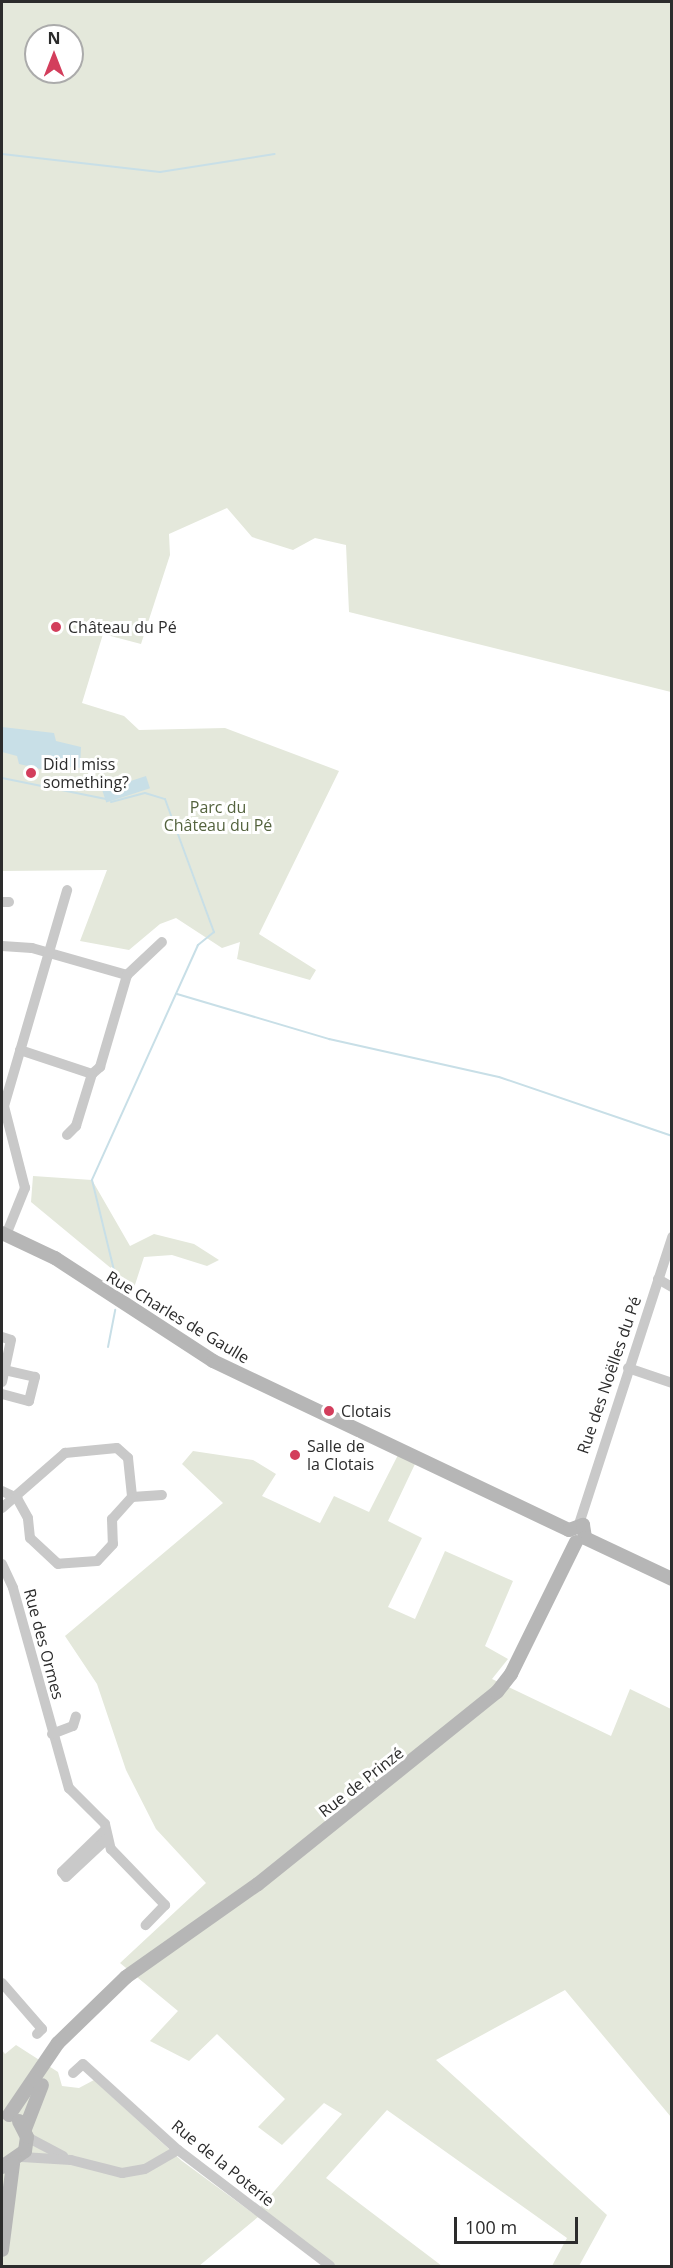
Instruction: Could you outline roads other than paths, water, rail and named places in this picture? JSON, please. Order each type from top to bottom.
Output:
[{"type":"street","points":[[4,1234],[25,1188],[4,1106],[67,890]]},
{"type":"street","points":[[67,1135],[76,1126],[92,1074],[100,1067],[127,975],[162,942]]},
{"type":"street","points":[[2,946],[49,952],[127,975]]},
{"type":"street","points":[[20,1050],[92,1074]]},
{"type":"street","name":"Rue Charles de Gaulle","points":[[4,1234],[39,1249],[105,1294],[213,1361],[326,1419],[577,1533],[672,1579]]},
{"type":"street","name":"Rue des Noëlles du Pé","points":[[577,1533],[628,1368],[672,1237]]},
{"type":"street","points":[[658,1279],[672,1287]]},
{"type":"street","points":[[2,1336],[11,1340],[2,1382]]},
{"type":"street","points":[[628,1368],[672,1383]]},
{"type":"street","points":[[2,1394],[29,1401],[35,1377],[5,1370]]},
{"type":"street","points":[[2,1508],[17,1498],[65,1453],[117,1448],[128,1458],[132,1497]]},
{"type":"street","points":[[2,1491],[17,1498],[28,1518],[30,1538],[58,1564],[97,1561],[113,1544],[112,1519],[132,1497],[162,1495]]},
{"type":"street","name":"Rue de Prinzé","points":[[5,2114],[58,2043],[106,1996],[146,1962],[258,1884],[497,1692],[511,1674],[577,1533]]},
{"type":"street","name":"Rue des Ormes","points":[[2,1564],[13,1588],[52,1734],[69,1788],[106,1834],[111,1849],[165,1905],[146,1925]]},
{"type":"street","name":"Rue des Ormes","points":[[52,1734],[73,1726],[76,1716]]},
{"type":"street","points":[[2,1983],[42,2029],[37,2034]]},
{"type":"street","name":"Rue de Prinzé","points":[[2,2250],[3,2204],[12,2163],[50,2071],[106,1996]]},
{"type":"street","name":"Rue de la Poterie","points":[[73,2073],[83,2064],[178,2150],[330,2266]]},
{"type":"street","points":[[5,2114],[26,2133],[71,2160]]},
{"type":"street","points":[[12,2163],[71,2160],[133,2172],[178,2150]]},
{"type":"water","points":[[2,727],[54,733],[56,741],[81,747],[80,768],[50,765],[45,770],[19,764],[17,756],[2,752]]},
{"type":"water","points":[[146,776],[150,788],[106,803],[102,790]]},
{"type":"waterway","points":[[2,154],[160,172],[275,154]]},
{"type":"waterway","points":[[2,778],[106,799]]},
{"type":"waterway","points":[[111,802],[145,793],[165,799],[214,932],[198,945],[92,1180],[119,1291]]},
{"type":"waterway","points":[[177,994],[329,1039],[499,1077],[672,1136]]},
{"type":"waterway","points":[[108,1347],[115,1310]]},
{"type":"place","name":"Château du Pé","points":[[56,627]]},
{"type":"place","name":"Did I miss something?","points":[[31,773]]},
{"type":"place","name":"Clotais","points":[[329,1411]]},
{"type":"place","name":"Salle de la Clotais","points":[[295,1455]]},
{"type":"park label","name":"Parc du Château du Pé","points":[[218,816]]}]
